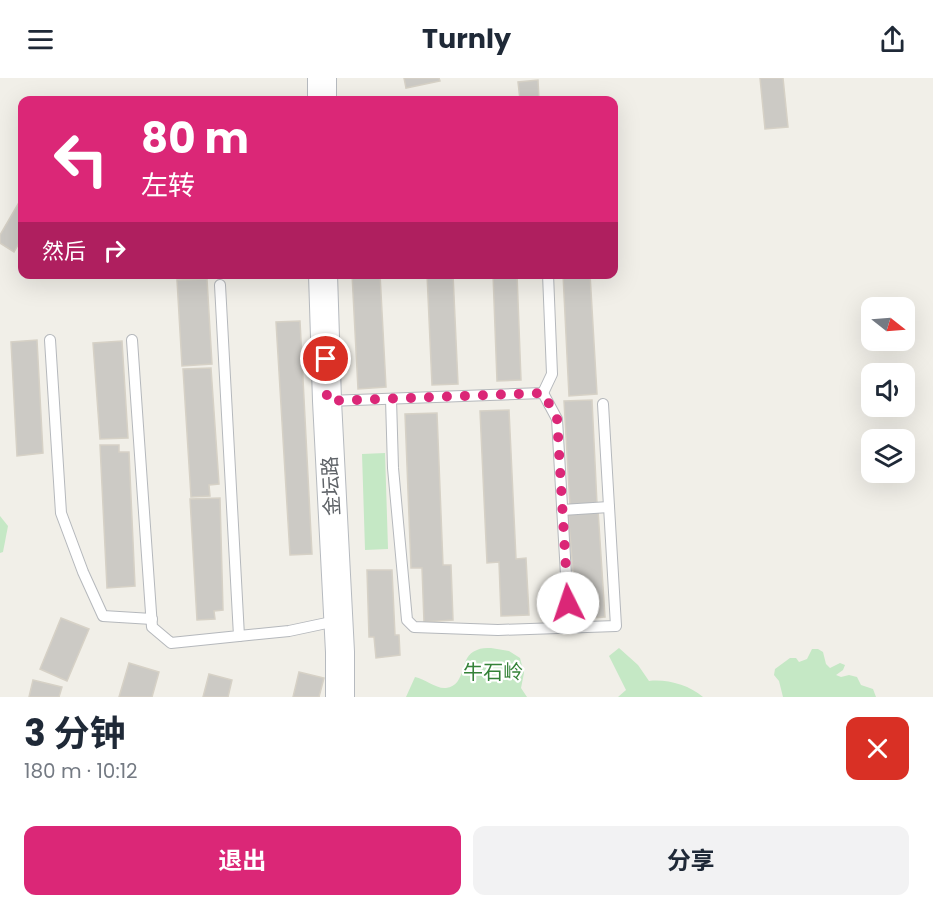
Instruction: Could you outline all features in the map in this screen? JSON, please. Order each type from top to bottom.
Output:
[{"type":"main road","points":[[322,78],[322,96]]},
{"type":"main road","name":"金坛路","points":[[323,279],[340,697]]},
{"type":"lane","points":[[543,393],[552,374],[548,279]]},
{"type":"lane","points":[[220,285],[239,636]]},
{"type":"lane","points":[[50,340],[61,513],[83,572],[103,616],[152,619]]},
{"type":"lane","points":[[132,340],[152,627],[171,643],[289,631],[338,620]]},
{"type":"lane","points":[[327,401],[543,393]]},
{"type":"lane","points":[[543,393],[557,418],[569,627]]},
{"type":"lane","points":[[391,399],[393,468],[407,620],[414,627],[498,630],[616,626],[603,404]]},
{"type":"lane","points":[[562,510],[609,507]]},
{"type":"green space","points":[[385,453],[388,549],[365,550],[362,454]]},
{"type":"green space","points":[[0,516],[8,526],[3,552],[0,553]]},
{"type":"green space","name":"牛石岭","points":[[491,648],[509,651],[520,658],[524,673],[521,688],[527,697],[406,697],[415,677],[442,688],[453,686],[471,653]]},
{"type":"green space","points":[[619,648],[638,665],[649,681],[678,684],[703,697],[618,697],[626,690],[609,656]]},
{"type":"green space","points":[[812,649],[823,652],[826,664],[830,668],[840,663],[845,665],[843,670],[836,675],[857,677],[861,685],[873,689],[876,697],[783,697],[779,681],[774,675],[775,669],[790,658],[796,658],[799,662],[807,659]]},
{"type":"building","points":[[404,78],[439,78],[440,81],[406,88]]},
{"type":"building","points":[[760,78],[783,78],[788,127],[765,129]]},
{"type":"building","points":[[538,80],[539,96],[520,96],[518,82]]},
{"type":"building","points":[[18,204],[18,245],[14,252],[0,243],[0,235]]},
{"type":"building","points":[[207,279],[212,364],[182,366],[177,280]]},
{"type":"building","points":[[352,279],[380,279],[386,387],[358,389]]},
{"type":"building","points":[[427,279],[453,279],[458,384],[432,385]]},
{"type":"building","points":[[493,279],[517,279],[521,380],[497,381]]},
{"type":"building","points":[[563,279],[590,279],[597,394],[569,396]]},
{"type":"building","points":[[300,321],[312,554],[290,555],[276,322]]},
{"type":"building","points":[[37,340],[43,453],[17,456],[11,342]]},
{"type":"building","points":[[122,341],[128,438],[100,439],[93,343]]},
{"type":"building","points":[[211,368],[219,484],[209,485],[210,496],[191,497],[183,369]]},
{"type":"building","points":[[592,400],[597,504],[570,506],[564,401]]},
{"type":"building","points":[[509,410],[516,559],[526,558],[529,615],[501,616],[499,562],[487,563],[480,411]]},
{"type":"building","points":[[437,413],[443,565],[451,565],[453,620],[424,622],[422,568],[411,568],[405,414]]},
{"type":"building","points":[[100,445],[119,445],[119,452],[129,452],[135,586],[107,588]]},
{"type":"building","points":[[220,498],[223,610],[214,611],[215,619],[197,620],[190,499]]},
{"type":"building","points":[[598,510],[605,617],[577,619],[568,512]]},
{"type":"building","points":[[367,570],[392,570],[395,635],[399,635],[400,655],[376,658],[374,637],[369,637]]},
{"type":"building","points":[[61,618],[89,629],[67,681],[40,669]]},
{"type":"building","points":[[129,663],[159,672],[152,697],[119,697]]},
{"type":"building","points":[[299,672],[324,678],[319,697],[293,697]]},
{"type":"building","points":[[209,674],[232,680],[228,697],[203,697]]},
{"type":"building","points":[[33,680],[62,687],[59,697],[29,697]]},
{"type":"route","points":[[326,359],[327,401],[543,393],[557,418],[568,603]]}]
